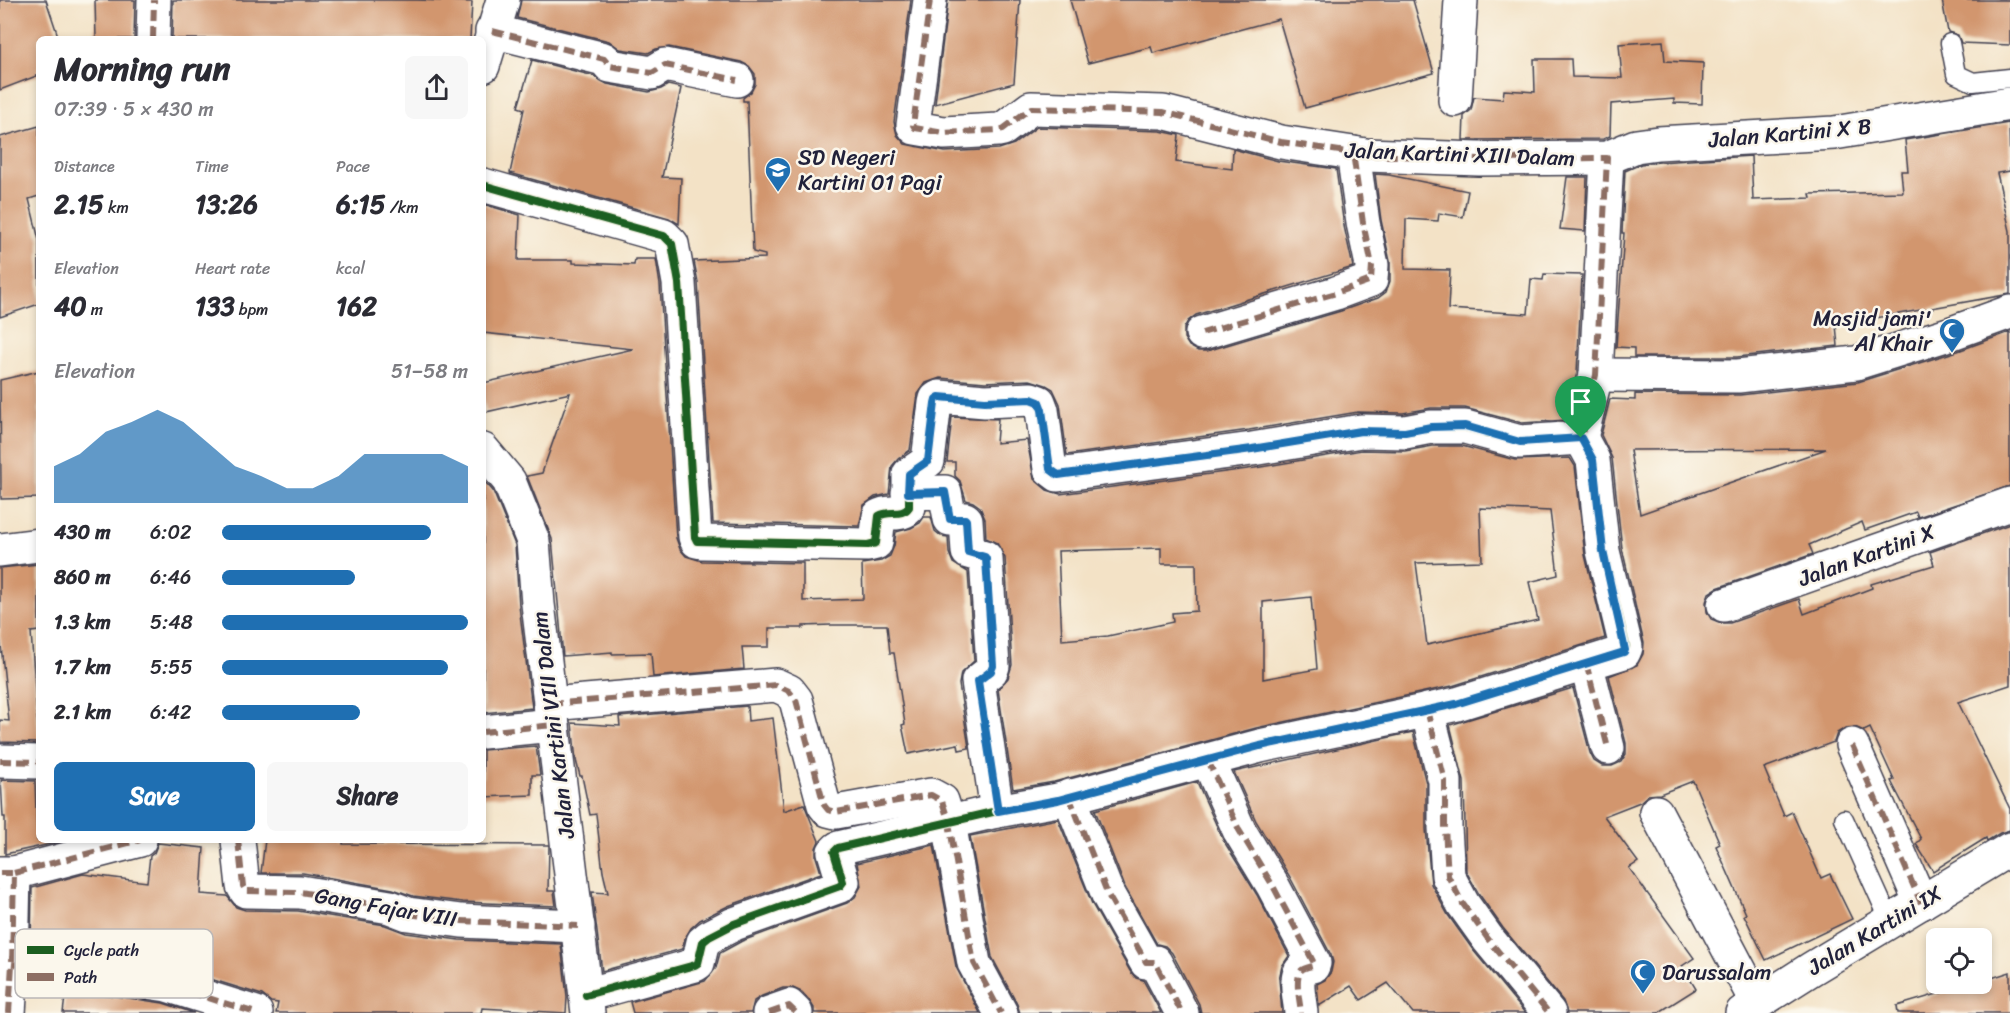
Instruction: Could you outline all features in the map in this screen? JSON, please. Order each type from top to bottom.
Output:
[{"type":"street","points":[[153,36],[154,0]]},
{"type":"street","points":[[486,54],[503,0]]},
{"type":"street","name":"Jalan Kartini XIII Dalam","points":[[930,0],[913,125],[915,128],[945,133],[998,130],[1003,129],[1031,108],[1163,112],[1281,142],[1353,153],[1479,159],[1607,158]]},
{"type":"street","points":[[1455,100],[1461,0]]},
{"type":"street","points":[[492,31],[604,59],[610,66],[652,73],[665,65],[737,80]]},
{"type":"street","name":"Jalan Kartini X B","points":[[1607,158],[1636,147],[1658,143],[1834,133],[2010,104]]},
{"type":"street","points":[[1202,333],[1336,293],[1371,280],[1372,265],[1363,223],[1353,153]]},
{"type":"street","points":[[587,1004],[695,965],[698,963],[703,942],[734,924],[840,886],[843,882],[834,852],[838,848],[1069,796],[1260,746],[1456,704],[1624,652],[1626,647],[1603,551],[1593,460],[1581,438],[1596,375],[1607,158]]},
{"type":"street","points":[[486,186],[664,236],[672,244],[679,283],[697,541],[868,545],[876,543],[879,516],[907,510],[909,507],[909,474],[924,464],[929,457],[935,403],[939,397],[985,401],[1031,399],[1039,402],[1050,469],[1058,475],[1252,449],[1361,431],[1405,432],[1431,427],[1465,426],[1520,442],[1581,438]]},
{"type":"street","points":[[1596,375],[1738,376],[1856,363],[2010,312]]},
{"type":"street","name":"Jalan Kartini VIII Dalam","points":[[486,454],[509,481],[532,541],[587,1004]]},
{"type":"street","points":[[908,493],[945,492],[950,519],[966,520],[968,552],[986,559],[993,666],[991,671],[978,681],[998,811]]},
{"type":"street","name":"Jalan Kartini X","points":[[1724,605],[2010,504]]},
{"type":"street","points":[[0,550],[36,545]]},
{"type":"street","points":[[1586,663],[1608,748]]},
{"type":"street","points":[[486,731],[552,715],[776,685],[789,692],[796,700],[824,805],[828,810],[836,812],[931,795],[942,801],[950,823],[974,963],[1001,1013]]},
{"type":"street","points":[[1427,710],[1445,781],[1448,876],[1463,904],[1488,939],[1549,1013]]},
{"type":"street","points":[[1852,745],[1921,903]]},
{"type":"street","points":[[0,760],[36,762]]},
{"type":"street","points":[[1208,760],[1239,830],[1273,886],[1314,963],[1313,966],[1300,972],[1301,1013]]},
{"type":"street","points":[[1069,796],[1108,895],[1146,962],[1155,962],[1182,1013]]},
{"type":"street","points":[[1656,812],[1750,1008]]},
{"type":"street","points":[[9,1013],[12,964],[7,873],[128,843]]},
{"type":"street","name":"Gang Fajar VIII","points":[[238,843],[243,886],[246,891],[300,892],[390,907],[408,914],[461,921],[578,926]]},
{"type":"street","name":"Jalan Kartini IX","points":[[1750,1008],[2010,849]]},
{"type":"street","points":[[207,998],[256,1013]]},
{"type":"street","points":[[769,1013],[789,1006],[796,1013]]},
{"type":"lane","points":[[1950,43],[1956,74],[1974,82],[2010,78]]},
{"type":"lane","points":[[1844,819],[1890,921]]},
{"type":"building","points":[[0,0],[46,0],[58,36],[36,36],[36,76],[0,90]]},
{"type":"building","points":[[95,0],[135,0],[134,36],[96,36]]},
{"type":"building","points":[[173,0],[472,2],[470,36],[172,36]]},
{"type":"building","points":[[521,0],[911,0],[894,122],[897,135],[905,144],[945,152],[999,149],[1014,144],[1037,127],[1160,131],[1179,135],[1176,162],[1232,169],[1233,149],[1278,161],[1336,169],[1344,226],[1353,267],[1196,315],[1188,321],[1184,328],[1184,338],[1189,346],[1198,351],[1207,351],[1341,311],[1378,298],[1386,292],[1390,281],[1390,261],[1381,220],[1375,174],[1468,191],[1463,217],[1439,213],[1438,221],[1406,219],[1405,269],[1450,270],[1448,309],[1528,314],[1531,279],[1543,280],[1544,274],[1582,275],[1577,372],[1566,420],[1522,423],[1465,408],[1431,408],[1403,413],[1358,412],[1249,430],[1067,455],[1060,404],[1053,389],[1030,380],[985,382],[940,378],[926,383],[918,394],[910,450],[892,466],[889,494],[875,497],[864,505],[859,526],[713,523],[698,282],[694,261],[765,258],[765,255],[753,252],[747,101],[743,101],[755,84],[755,74],[749,66],[741,62],[669,47],[648,53],[620,49],[609,41],[517,18]]},
{"type":"building","points":[[948,0],[1020,0],[1014,83],[935,104]]},
{"type":"building","points":[[1070,0],[1413,0],[1434,73],[1305,108],[1279,19],[1153,53],[1151,47],[1088,63]]},
{"type":"building","points":[[1942,0],[2010,0],[2010,45],[1961,43],[1958,35],[1948,32]]},
{"type":"building","points":[[1663,41],[1665,61],[1703,63],[1702,104],[1674,103],[1674,99],[1611,104],[1610,136],[1603,139],[1463,140],[1464,116],[1471,110],[1474,97],[1503,99],[1504,90],[1535,92],[1534,59],[1571,59],[1572,77],[1622,78],[1619,44]]},
{"type":"building","points":[[532,60],[594,76],[607,84],[649,92],[668,85],[681,88],[662,177],[681,178],[679,224],[669,218],[510,173],[524,109],[518,107]]},
{"type":"building","points":[[2009,123],[2010,171],[1997,173],[2010,231],[2010,294],[1836,325],[1838,346],[1737,357],[1634,357],[1634,348],[1616,347],[1624,233],[1622,233],[1625,171],[1641,164],[1751,156],[1753,200],[1811,198],[1810,194],[1903,192],[1901,171],[1908,171],[1905,140]]},
{"type":"building","points":[[36,127],[36,197],[29,199],[36,228],[36,305],[0,317],[0,137]]},
{"type":"building","points":[[1567,177],[1587,177],[1585,231],[1560,229]]},
{"type":"building","points":[[486,205],[520,215],[518,260],[573,260],[573,263],[634,265],[635,259],[656,259],[660,285],[676,538],[680,549],[686,556],[702,561],[803,563],[803,601],[863,599],[862,564],[881,561],[890,556],[896,532],[911,528],[920,523],[924,517],[931,517],[935,531],[941,536],[948,537],[949,553],[953,563],[968,572],[974,661],[961,673],[959,684],[969,748],[959,750],[958,744],[908,754],[902,725],[905,724],[894,653],[890,653],[887,625],[769,628],[769,647],[742,647],[744,669],[653,677],[651,653],[612,654],[612,652],[563,656],[552,539],[527,476],[542,473],[570,393],[486,412],[486,382],[633,349],[486,333]]},
{"type":"building","points":[[2010,332],[2010,486],[1918,517],[1916,512],[1865,530],[1862,522],[1809,545],[1813,554],[1717,588],[1709,593],[1706,602],[1707,612],[1711,619],[1721,623],[1730,623],[1799,599],[1804,614],[1872,588],[1871,584],[1934,565],[1930,552],[2010,524],[2010,685],[1958,702],[2010,809],[2010,830],[1987,841],[1986,838],[1933,871],[1916,844],[1921,839],[1891,781],[1894,780],[1870,728],[1864,731],[1855,727],[1845,728],[1837,733],[1834,742],[1764,768],[1784,816],[1792,812],[1821,878],[1830,874],[1852,919],[1766,960],[1744,915],[1746,914],[1716,846],[1720,844],[1693,781],[1660,794],[1648,795],[1640,802],[1604,816],[1638,862],[1629,868],[1694,958],[1682,966],[1696,989],[1658,1013],[1567,1013],[1563,1001],[1503,928],[1466,871],[1464,781],[1450,725],[1573,688],[1594,761],[1602,766],[1612,766],[1621,762],[1626,754],[1626,743],[1609,676],[1637,665],[1643,654],[1644,643],[1622,548],[1612,458],[1601,435],[1610,399],[1635,400],[1635,394],[1740,395],[1858,382]],"holes":[[[1826,449],[1640,514],[1630,450]]]},
{"type":"building","points":[[36,372],[36,498],[1,499],[0,380]]},
{"type":"building","points":[[952,417],[998,419],[996,443],[1027,440],[1034,479],[1047,490],[1060,494],[1255,468],[1362,450],[1405,451],[1433,446],[1462,446],[1515,460],[1570,458],[1575,466],[1585,555],[1605,638],[1452,686],[1256,728],[1054,782],[1013,789],[998,689],[1008,678],[1012,665],[1005,558],[997,543],[986,538],[985,519],[980,507],[966,500],[960,481],[955,476],[955,462],[947,462]],"holes":[[[1480,508],[1550,511],[1558,575],[1529,582],[1538,620],[1427,645],[1416,563],[1482,561]],[[1161,548],[1161,564],[1196,564],[1197,611],[1172,613],[1173,622],[1108,636],[1062,640],[1058,551]],[[1311,597],[1317,669],[1263,679],[1263,602]]]},
{"type":"building","points":[[486,483],[493,491],[515,545],[519,606],[532,708],[486,713]]},
{"type":"building","points":[[36,564],[36,631],[31,632],[36,701],[36,743],[0,742],[0,720],[9,721],[0,636],[0,568]]},
{"type":"building","points":[[747,706],[748,721],[773,718],[784,811],[804,804],[819,841],[816,857],[821,873],[728,906],[700,920],[691,928],[682,949],[602,971],[592,892],[608,893],[596,814],[590,815],[582,776],[580,776],[576,760],[572,723],[620,726],[619,717]]},
{"type":"building","points":[[1413,732],[1426,783],[1426,829],[1431,884],[1448,915],[1473,950],[1525,1013],[1413,1013],[1388,983],[1361,1000],[1351,986],[1319,1006],[1317,984],[1325,980],[1331,972],[1333,962],[1331,955],[1290,877],[1256,821],[1234,772]]},
{"type":"building","points":[[536,746],[540,775],[532,775],[532,795],[486,797],[486,750]]},
{"type":"building","points":[[1,780],[35,781],[36,843],[55,843],[5,854],[5,817],[3,817]]},
{"type":"building","points":[[1197,782],[1223,840],[1257,895],[1289,956],[1282,966],[1279,979],[1282,1013],[1201,1013],[1199,1004],[1172,953],[1165,946],[1157,944],[1125,887],[1095,810]]},
{"type":"building","points":[[1058,819],[1092,904],[1130,971],[1136,978],[1143,980],[1161,1013],[1020,1013],[992,957],[970,836]]},
{"type":"building","points":[[158,843],[204,848],[201,894],[227,896],[236,907],[245,910],[298,911],[385,925],[406,933],[459,940],[561,944],[567,997],[566,1013],[482,1008],[481,1013],[276,1013],[278,1003],[271,1002],[262,995],[213,980],[213,929],[31,929],[32,888],[83,874],[147,882],[150,856],[154,853]]},
{"type":"building","points":[[265,843],[549,845],[548,891],[554,891],[556,906],[463,902],[413,896],[393,889],[303,873],[261,873]]},
{"type":"building","points":[[934,845],[956,967],[980,1013],[814,1013],[814,1008],[802,992],[793,988],[783,988],[754,1001],[751,1013],[633,1013],[630,1002],[705,981],[716,968],[720,953],[742,941],[847,903],[855,897],[861,886],[857,863]]},
{"type":"building","points":[[2010,972],[2010,1013],[1898,1013],[1897,1006],[1937,994],[1992,994],[1992,978]]},
{"type":"building","points":[[65,998],[128,998],[163,1003],[194,1013],[63,1013]]},
{"type":"marked path","points":[[153,36],[154,0]]},
{"type":"marked path","points":[[930,0],[913,125],[915,128],[944,133],[998,130],[1003,129],[1031,108],[1163,112],[1281,142],[1366,155],[1479,159],[1607,158],[1596,375],[1581,438]]},
{"type":"marked path","points":[[492,31],[604,59],[610,66],[652,73],[665,65],[737,80]]},
{"type":"marked path","points":[[1202,333],[1336,293],[1371,280],[1372,265],[1363,223],[1353,153]]},
{"type":"marked path","points":[[908,493],[945,492],[950,519],[966,520],[968,552],[986,559],[993,666],[991,671],[978,681],[997,811]]},
{"type":"marked path","points":[[1586,663],[1608,748]]},
{"type":"marked path","points":[[550,704],[776,685],[789,691],[796,700],[824,805],[828,810],[836,812],[931,795],[942,801],[949,823],[974,963],[1001,1013]]},
{"type":"marked path","points":[[1427,710],[1445,781],[1448,876],[1463,904],[1488,939],[1549,1013]]},
{"type":"marked path","points":[[486,732],[553,725]]},
{"type":"marked path","points":[[1852,745],[1921,903]]},
{"type":"marked path","points":[[1208,760],[1239,830],[1273,886],[1314,963],[1313,966],[1301,971],[1299,976],[1301,1013]]},
{"type":"marked path","points":[[0,761],[36,762]]},
{"type":"marked path","points":[[1069,796],[1108,895],[1146,962],[1155,962],[1182,1013]]},
{"type":"marked path","points":[[14,873],[129,843]]},
{"type":"marked path","points":[[238,843],[243,886],[246,891],[300,892],[390,907],[408,914],[461,921],[578,926]]},
{"type":"marked path","points":[[0,873],[14,873],[9,1013]]},
{"type":"marked path","points":[[208,998],[256,1013]]},
{"type":"marked path","points":[[769,1013],[789,1006],[796,1013]]},
{"type":"cycle path","points":[[486,186],[664,236],[672,244],[679,283],[697,541],[868,545],[876,543],[879,516],[903,512],[909,507],[909,474],[928,461],[935,403],[939,397],[985,401],[1031,399],[1039,402],[1050,469],[1058,475],[1252,449],[1361,431],[1405,432],[1431,427],[1465,427],[1520,442],[1581,438],[1593,460],[1603,551],[1626,647],[1624,652],[1457,704],[1260,746],[1058,800],[997,811],[838,848],[834,852],[843,882],[840,886],[734,924],[709,937],[703,942],[698,963],[695,965],[586,995]]},
{"type":"place","name":"SD Negeri Kartini 01 Pagi","points":[[778,193]]},
{"type":"place","name":"Masjid jami' Al Khair","points":[[1952,354]]},
{"type":"place","name":"Darussalam","points":[[1643,995]]},
{"type":"route","points":[[939,397],[985,401],[1031,399],[1039,402],[1050,469],[1058,475],[1252,449],[1361,431],[1405,432],[1431,427],[1465,426],[1520,442],[1581,438],[1593,460],[1603,551],[1626,647],[1624,652],[1456,704],[1260,746],[1058,800],[998,811],[978,681],[991,671],[993,666],[986,559],[968,552],[966,520],[950,519],[945,492],[908,493],[909,474],[928,461],[935,403],[939,397]]}]
